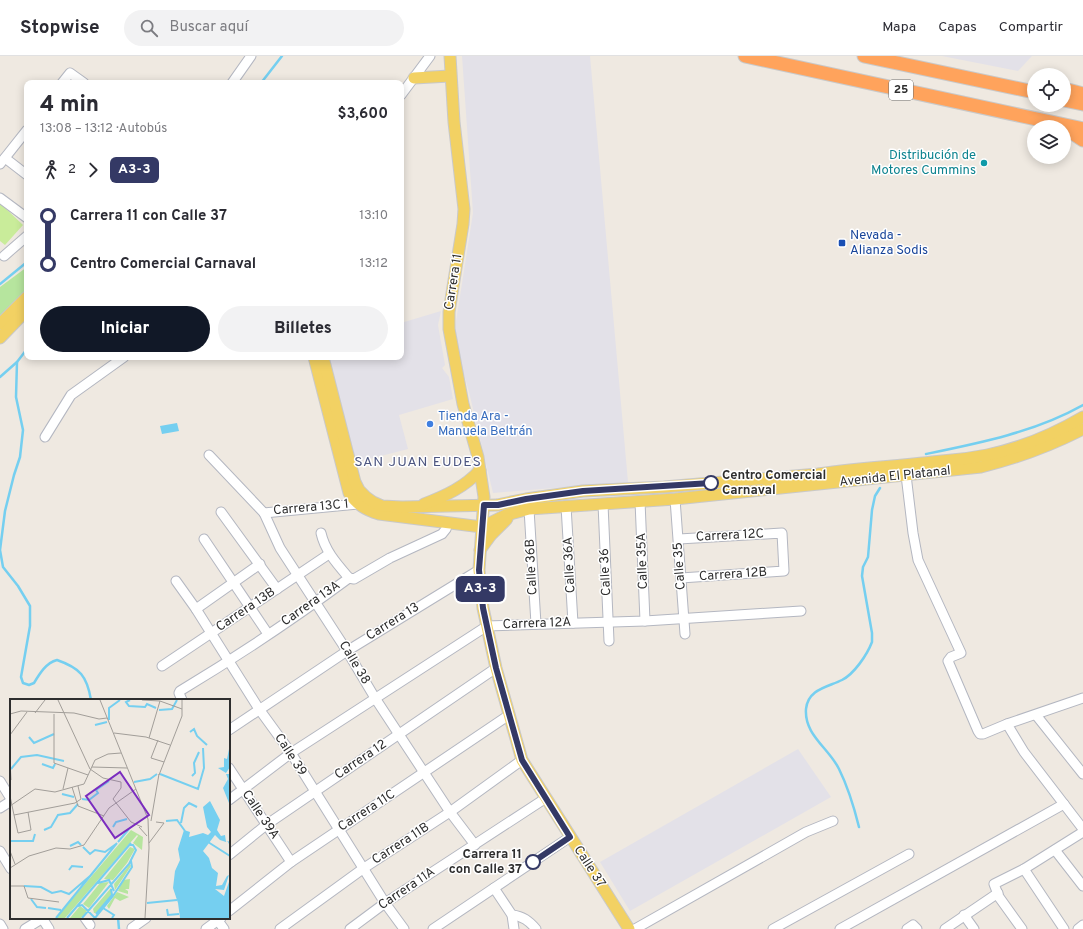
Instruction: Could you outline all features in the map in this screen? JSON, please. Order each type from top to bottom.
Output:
[{"type":"highway","name":"25","points":[[745,56],[1035,120]]},
{"type":"highway","name":"25","points":[[864,56],[1027,90]]},
{"type":"highway","points":[[1071,91],[1083,94]]},
{"type":"highway","points":[[1071,101],[1083,104]]},
{"type":"highway","name":"25","points":[[1071,127],[1083,129]]},
{"type":"highway","points":[[1071,132],[1083,140]]},
{"type":"main road","name":"Carrera 11","points":[[450,56],[450,76],[464,209],[449,312],[448,329],[463,404],[478,457],[484,505]]},
{"type":"main road","points":[[414,78],[450,76]]},
{"type":"main road","points":[[0,324],[24,300]]},
{"type":"main road","points":[[0,338],[24,313]]},
{"type":"main road","points":[[315,360],[349,493],[358,504],[367,510],[379,514],[482,527]]},
{"type":"main road","name":"Avenida El Platanal","points":[[324,360],[355,482],[359,490],[366,497],[382,506],[418,507],[498,505],[526,499],[583,491],[815,478],[906,475],[966,469],[997,463],[1045,447],[1083,429]]},
{"type":"main road","name":"Avenida El Platanal","points":[[482,527],[506,515],[529,509],[675,499],[815,478],[842,470],[930,463],[989,455],[1040,439],[1057,432],[1083,417]]},
{"type":"main road","points":[[418,507],[460,487],[473,478],[480,470]]},
{"type":"main road","name":"Calle 37","points":[[484,505],[479,570],[483,608],[496,668],[522,760],[629,929]]},
{"type":"main road","points":[[480,550],[496,528],[515,512]]},
{"type":"street","points":[[234,80],[252,56]]},
{"type":"street","points":[[404,91],[430,56]]},
{"type":"street","points":[[64,80],[70,72],[80,80]]},
{"type":"street","points":[[4,159],[24,134]]},
{"type":"street","points":[[0,148],[4,159],[24,173]]},
{"type":"street","points":[[0,198],[24,216]]},
{"type":"street","points":[[3,255],[24,238]]},
{"type":"street","points":[[45,437],[71,395],[120,360]]},
{"type":"street","name":"Calle 38","points":[[209,455],[234,483],[264,512],[280,548],[347,651],[375,698],[450,812],[475,845]]},
{"type":"street","points":[[906,475],[912,533],[918,560],[961,653],[951,657],[948,661],[980,734],[1083,698]]},
{"type":"street","name":"Calle 35","points":[[675,499],[685,634]]},
{"type":"street","name":"Calle 35A","points":[[640,501],[645,621]]},
{"type":"street","name":"Carrera 13C 1","points":[[264,512],[358,504]]},
{"type":"street","name":"Calle 36","points":[[603,504],[609,641]]},
{"type":"street","name":"Calle 36A","points":[[566,506],[573,623]]},
{"type":"street","name":"Calle 36B","points":[[529,509],[536,624]]},
{"type":"street","points":[[221,512],[277,589]]},
{"type":"street","name":"Carrera 13A","points":[[180,698],[178,693],[180,691],[316,603],[349,578],[354,579],[390,558],[442,534],[448,523]]},
{"type":"street","points":[[321,533],[324,545],[329,554],[349,578]]},
{"type":"street","name":"Carrera 12C","points":[[679,539],[782,533],[784,571]]},
{"type":"street","points":[[204,539],[268,634]]},
{"type":"street","name":"Carrera 13B","points":[[162,666],[329,554]]},
{"type":"street","points":[[196,609],[260,564]]},
{"type":"street","name":"Carrera 13","points":[[230,729],[347,651],[479,570]]},
{"type":"street","name":"Carrera 12B","points":[[681,578],[784,571]]},
{"type":"street","name":"Calle 39","points":[[176,581],[196,609],[259,709],[290,753],[385,903],[404,929]]},
{"type":"street","name":"Carrera 12A","points":[[230,799],[290,753],[487,626],[608,623],[801,611]]},
{"type":"street","name":"Carrera 12","points":[[230,854],[266,825],[496,668]]},
{"type":"street","name":"Carrera 11C","points":[[230,911],[292,862],[509,715]]},
{"type":"street","points":[[1036,715],[1083,774]]},
{"type":"street","points":[[1007,724],[1024,752],[1083,829]]},
{"type":"street","name":"Carrera 11B","points":[[280,929],[364,868],[450,812],[522,760]]},
{"type":"street","name":"Calle 39A","points":[[230,770],[292,862]]},
{"type":"street","points":[[0,781],[10,798]]},
{"type":"street","name":"Carrera 11A","points":[[350,929],[385,903],[546,798]]},
{"type":"street","points":[[0,808],[10,801]]},
{"type":"street","points":[[840,929],[1064,804]]},
{"type":"street","points":[[636,929],[806,832],[833,821]]},
{"type":"street","points":[[1022,929],[998,894],[994,884],[1024,869],[1083,832]]},
{"type":"street","points":[[433,929],[570,837]]},
{"type":"street","points":[[1055,850],[1083,886]]},
{"type":"street","points":[[0,851],[10,867]]},
{"type":"street","points":[[773,929],[910,854]]},
{"type":"street","points":[[1024,869],[1064,929]]},
{"type":"street","points":[[494,888],[512,915],[514,929]]},
{"type":"street","points":[[945,929],[964,915],[998,894]]},
{"type":"street","points":[[512,915],[525,918],[536,929]]},
{"type":"street","points":[[964,915],[974,929]]},
{"type":"street","points":[[25,929],[40,919]]},
{"type":"street","points":[[43,919],[49,929]]},
{"type":"street","points":[[132,928],[145,919]]},
{"type":"street","points":[[206,929],[218,919],[224,929]]},
{"type":"street","points":[[0,924],[3,929]]},
{"type":"street","points":[[907,929],[914,925],[917,929]]},
{"type":"street","points":[[1078,929],[1083,926]]},
{"type":"shaded area","points":[[462,56],[590,56],[628,482],[493,493],[461,364],[455,328],[473,213]]},
{"type":"shaded area","points":[[942,56],[1032,56],[1018,71]]},
{"type":"shaded area","points":[[441,311],[438,325],[445,365],[442,368],[449,377],[453,399],[399,415],[408,449],[354,463],[329,360],[404,360],[404,322]]},
{"type":"shaded area","points":[[798,749],[831,797],[630,911],[600,862]]},
{"type":"green space","points":[[0,203],[23,225],[5,245],[0,241]]},
{"type":"green space","points":[[24,269],[24,292],[0,318],[0,287]]},
{"type":"water","points":[[177,423],[179,431],[162,434],[160,426]]},
{"type":"waterway","points":[[263,80],[282,56]]},
{"type":"waterway","points":[[0,284],[24,264]]},
{"type":"waterway","points":[[0,377],[17,362],[24,353]]},
{"type":"waterway","points":[[17,362],[16,397],[23,430],[20,457],[5,511],[0,550],[3,567],[18,586],[30,606],[30,626],[21,677],[23,683],[29,685],[34,683],[46,666],[57,660],[71,666],[81,674],[85,679],[91,699]]},
{"type":"waterway","points":[[926,454],[1007,436],[1046,422],[1083,405]]},
{"type":"waterway","points":[[859,827],[850,797],[839,769],[835,761],[813,734],[806,718],[806,709],[810,697],[825,687],[847,677],[855,669],[867,653],[872,642],[872,633],[862,576],[863,567],[868,557],[872,510],[875,496],[880,488]]},
{"type":"waterway","points":[[118,919],[119,929]]},
{"type":"bus line","name":"A3-3","points":[[533,862],[570,837],[522,760],[496,668],[483,608],[479,570],[484,505],[498,505],[526,499],[583,491],[711,483]]},
{"type":"place","name":"Distribución de Motores Cummins","points":[[984,163]]},
{"type":"place","name":"Nevada - Alianza Sodis","points":[[842,243]]},
{"type":"place","name":"Tienda Ara - Manuela Beltrán","points":[[430,424]]},
{"type":"place","name":"Centro Comercial Carnaval","points":[[711,483]]},
{"type":"place","name":"Carrera 11 con Calle 37","points":[[533,862]]},
{"type":"district","name":"SAN JUAN EUDES","points":[[418,462]]}]
